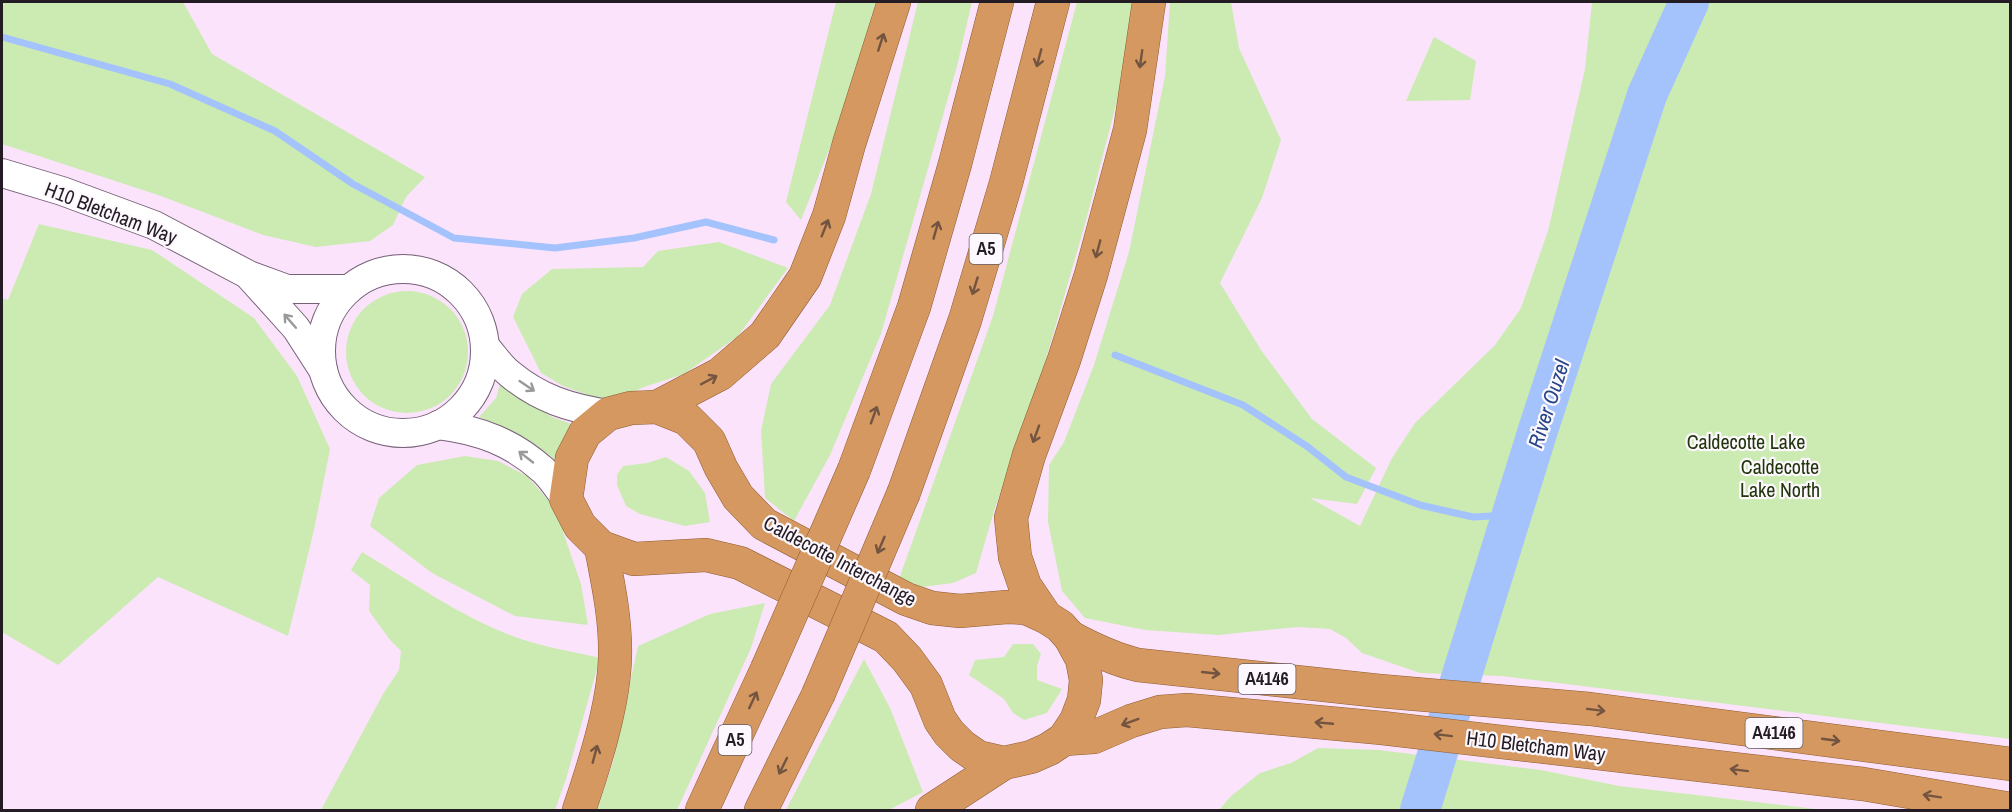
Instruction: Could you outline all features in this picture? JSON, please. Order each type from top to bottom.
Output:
[{"type":"highway","points":[[657,407],[720,374],[765,335],[805,277],[830,216],[849,144],[894,2]]},
{"type":"highway","name":"A5","points":[[702,810],[768,669],[854,470],[914,307],[955,164],[997,2]]},
{"type":"highway","name":"A5","points":[[761,810],[818,694],[904,492],[965,320],[1006,183],[1053,2]]},
{"type":"highway","points":[[932,810],[1004,763],[1031,758],[1064,739],[1076,721],[1084,700],[1086,680],[1082,658],[1025,586],[1015,557],[1011,518],[1029,454],[1064,360],[1091,275],[1130,130],[1149,2]]},
{"type":"highway","name":"Caldecotte Interchange","points":[[566,499],[572,458],[585,433],[608,414],[631,408],[657,407],[687,419],[709,441],[738,497],[764,524],[906,599],[932,608],[960,611],[1007,607],[1026,608],[1058,627]]},
{"type":"highway","points":[[566,499],[580,526],[601,547],[634,559],[705,555],[740,563],[886,637],[907,658],[926,686],[939,720],[962,746],[978,757],[1004,763]]},
{"type":"highway","points":[[579,810],[609,705],[615,657],[611,602],[601,547]]},
{"type":"highway","name":"H10 Bletcham Way","points":[[1058,627],[1097,652],[1138,665],[1380,691],[1590,709],[2010,764]]},
{"type":"highway","name":"H10 Bletcham Way","points":[[1064,739],[1094,737],[1131,720],[1160,712],[1187,710],[1382,728],[1863,784],[2010,809]]},
{"type":"street","name":"H10 Bletcham Way","points":[[2,173],[62,191],[154,225],[249,275],[287,289],[348,289]]},
{"type":"street","points":[[412,269],[434,275],[454,287],[470,303],[480,324],[485,346],[483,370],[474,393],[458,411],[438,425],[412,432],[393,432],[373,427],[356,418],[341,405],[330,388],[323,370],[320,348],[324,326],[334,306],[348,289],[368,276],[389,270],[412,269]]},
{"type":"street","name":"H10 Bletcham Way","points":[[249,275],[296,328],[323,370]]},
{"type":"street","points":[[485,346],[509,373],[538,393],[574,408],[608,414]]},
{"type":"street","points":[[438,425],[465,428],[490,436],[517,450],[545,471],[566,499]]},
{"type":"green space","points":[[2,2],[183,2],[212,54],[425,177],[406,197],[393,225],[370,241],[316,247],[263,235],[161,196],[2,144]]},
{"type":"green space","points":[[836,2],[876,2],[837,130],[801,220],[786,202]]},
{"type":"green space","points":[[918,2],[972,2],[957,66],[881,334],[830,455],[794,521],[765,498],[761,431],[771,384],[830,305],[871,194]]},
{"type":"green space","points":[[1077,2],[1134,2],[1131,47],[1085,224],[1040,380],[994,511],[976,573],[953,583],[922,587],[899,579],[993,316]]},
{"type":"green space","name":"Caldecotte Lake","points":[[1170,2],[1231,2],[1239,48],[1281,140],[1262,198],[1220,283],[1261,350],[1312,419],[1376,468],[1357,504],[1310,498],[1360,526],[1392,458],[1415,423],[1495,345],[1521,308],[1548,231],[1585,69],[1592,2],[2010,2],[2010,739],[1502,676],[1420,673],[1362,653],[1346,638],[1330,629],[1298,627],[1218,635],[1145,630],[1085,618],[1062,591],[1048,522],[1049,465],[1064,442],[1094,365],[1129,252],[1165,76]]},
{"type":"green space","points":[[1434,37],[1476,61],[1470,100],[1406,101]]},
{"type":"green space","points":[[39,224],[152,250],[254,318],[297,376],[330,449],[314,530],[288,636],[158,577],[58,665],[2,632],[2,298],[8,300]]},
{"type":"green space","points":[[719,242],[788,268],[738,336],[684,374],[644,387],[609,403],[563,386],[541,373],[513,317],[522,294],[552,269],[643,267],[658,251]]},
{"type":"green space","points":[[407,291],[430,295],[450,309],[464,329],[468,352],[464,375],[450,395],[430,409],[407,413],[384,409],[364,395],[350,375],[346,352],[350,329],[364,309],[384,295]]},
{"type":"green space","points":[[502,377],[527,401],[552,417],[583,428],[565,468],[525,438],[479,417],[496,398]]},
{"type":"green space","points":[[465,456],[498,461],[527,476],[571,526],[563,532],[581,584],[588,625],[515,616],[432,573],[370,526],[379,498],[417,465]]},
{"type":"green space","points":[[666,457],[689,471],[705,493],[710,522],[685,526],[640,514],[626,506],[617,485],[617,475],[623,466],[647,463]]},
{"type":"green space","points":[[362,552],[482,623],[533,643],[600,658],[555,810],[321,810],[383,694],[399,670],[401,651],[369,611],[370,585],[351,570]]},
{"type":"green space","points":[[765,603],[751,648],[677,810],[597,810],[613,762],[638,646],[710,614]]},
{"type":"green space","points":[[1013,644],[1033,644],[1041,654],[1037,666],[1037,680],[1062,689],[1047,713],[1024,720],[1013,713],[1004,699],[969,675],[975,660],[1004,657]]},
{"type":"green space","points":[[864,659],[890,708],[923,792],[889,810],[786,810]]},
{"type":"green space","points":[[1318,748],[1379,750],[1541,770],[1619,786],[1824,810],[1219,810],[1231,796],[1260,773],[1291,763]]},
{"type":"waterway","name":"River Ouzel","points":[[1420,810],[1538,430],[1647,95],[1689,2]]},
{"type":"waterway","points":[[2,37],[170,84],[275,131],[353,184],[454,238],[555,248],[634,238],[706,222],[774,240]]},
{"type":"waterway","points":[[1115,355],[1243,405],[1308,447],[1346,477],[1420,505],[1473,517],[1512,515]]},
{"type":"park label","name":"Caldecotte Lake North","points":[[1780,478]]}]
